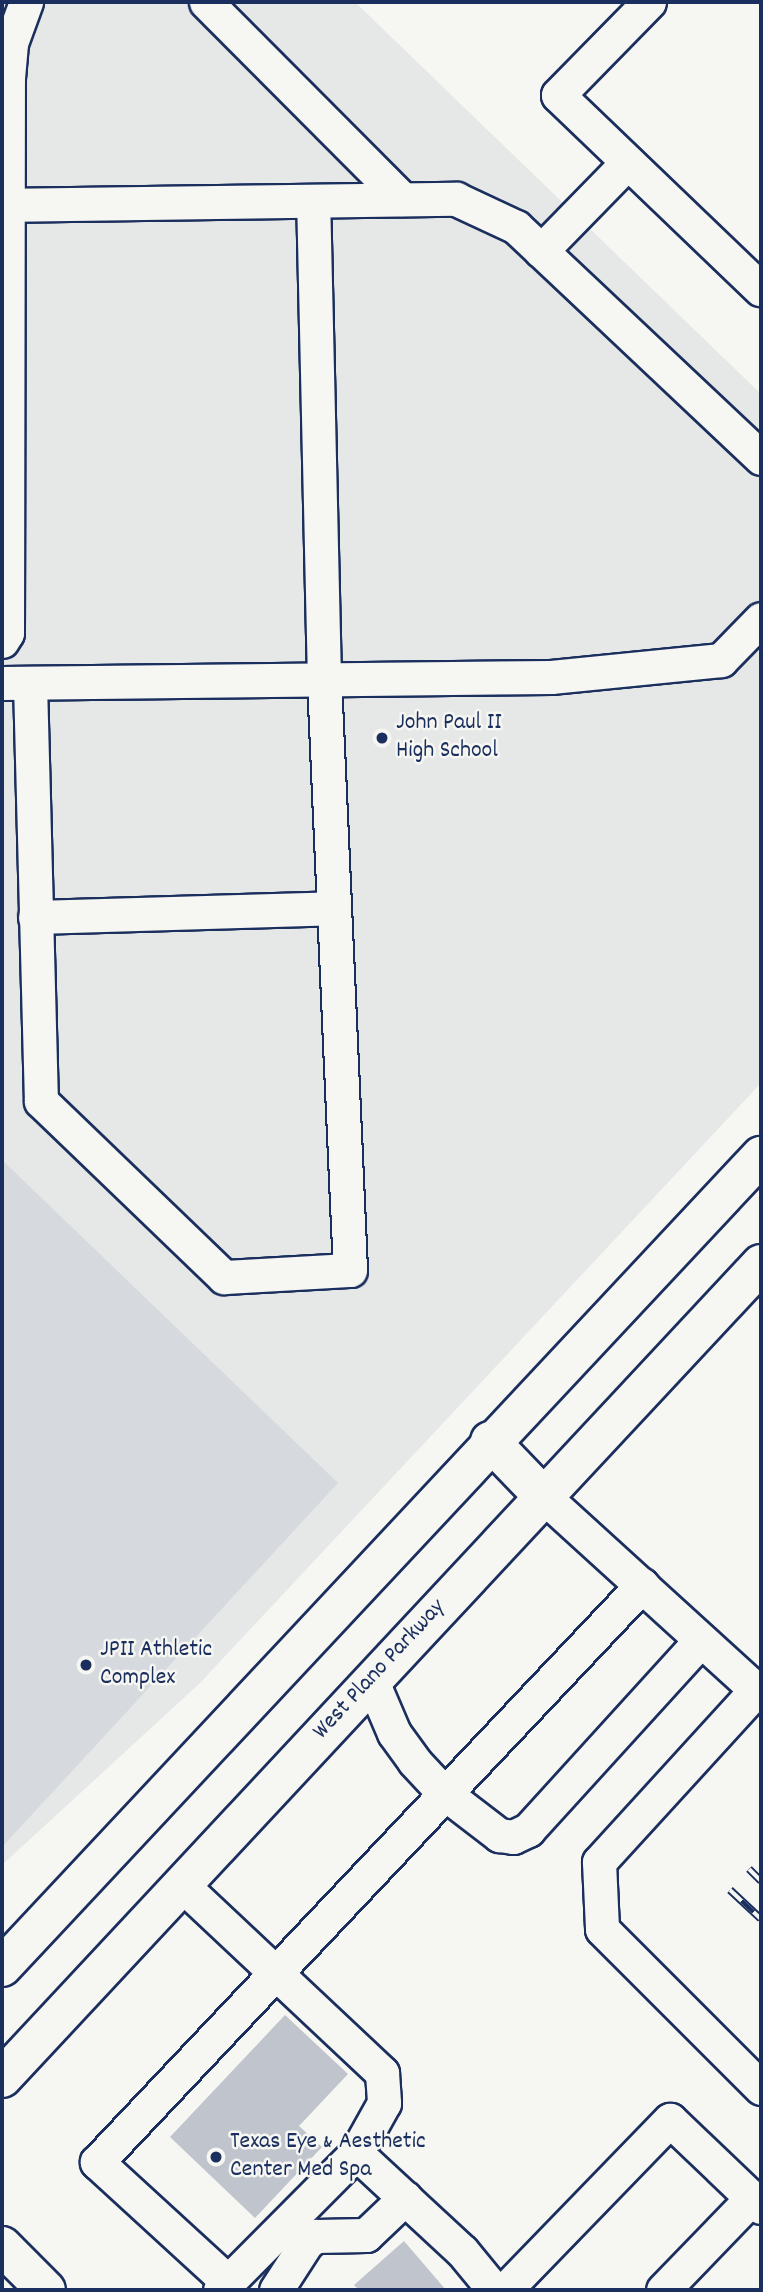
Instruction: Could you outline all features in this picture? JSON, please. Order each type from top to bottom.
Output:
[{"type":"main road","points":[[2,1967],[490,1441],[761,1156]]},
{"type":"main road","name":"West Plano Parkway","points":[[2,2078],[542,1495],[761,1264]]},
{"type":"main road","points":[[490,1441],[542,1495]]},
{"type":"main road","points":[[2,2246],[46,2290]]},
{"type":"lane","points":[[2,641],[8,633],[8,78],[11,43],[26,2]]},
{"type":"lane","points":[[206,2],[402,199]]},
{"type":"lane","points":[[649,2],[558,95],[761,290]]},
{"type":"lane","points":[[541,250],[628,162]]},
{"type":"lane","points":[[6,205],[456,199],[516,227],[761,458]]},
{"type":"lane","points":[[313,202],[324,680],[350,1270],[223,1277],[41,1101],[35,917],[16,683],[324,680],[551,677],[721,660],[761,619]]},
{"type":"lane","points":[[35,917],[334,908]]},
{"type":"lane","points":[[542,1495],[756,1690],[599,1862],[602,1929],[761,2088]]},
{"type":"lane","points":[[181,1884],[273,1971],[382,2073],[384,2102],[356,2153],[224,2286],[97,2162],[273,1971],[642,1585]]},
{"type":"lane","points":[[371,1679],[394,1733],[443,1792],[499,1835],[513,1837],[528,1830],[701,1640]]},
{"type":"lane","points":[[505,2290],[670,2120],[756,2203],[663,2290]]},
{"type":"lane","points":[[356,2153],[462,2251],[494,2290]]},
{"type":"lane","points":[[276,2290],[307,2242],[316,2236],[366,2235],[405,2198]]},
{"type":"shaded area","name":"John Paul II High School","points":[[2,2],[355,2],[761,394],[761,1083],[200,1683],[2,1865]]},
{"type":"shaded area","name":"JPII Athletic Complex","points":[[2,1160],[338,1483],[2,1847]]},
{"type":"building","points":[[285,2015],[348,2074],[299,2126],[322,2147],[255,2218],[170,2137]]},
{"type":"building","points":[[404,2241],[446,2290],[359,2290],[354,2285]]},
{"type":"railway","points":[[749,1869],[761,1881]]},
{"type":"railway","points":[[730,1890],[761,1919]]},
{"type":"place","name":"John Paul II High School","points":[[382,738]]},
{"type":"place","name":"JPII Athletic Complex","points":[[86,1665]]},
{"type":"place","name":"Texas Eye & Aesthetic Center Med Spa","points":[[216,2157]]}]
